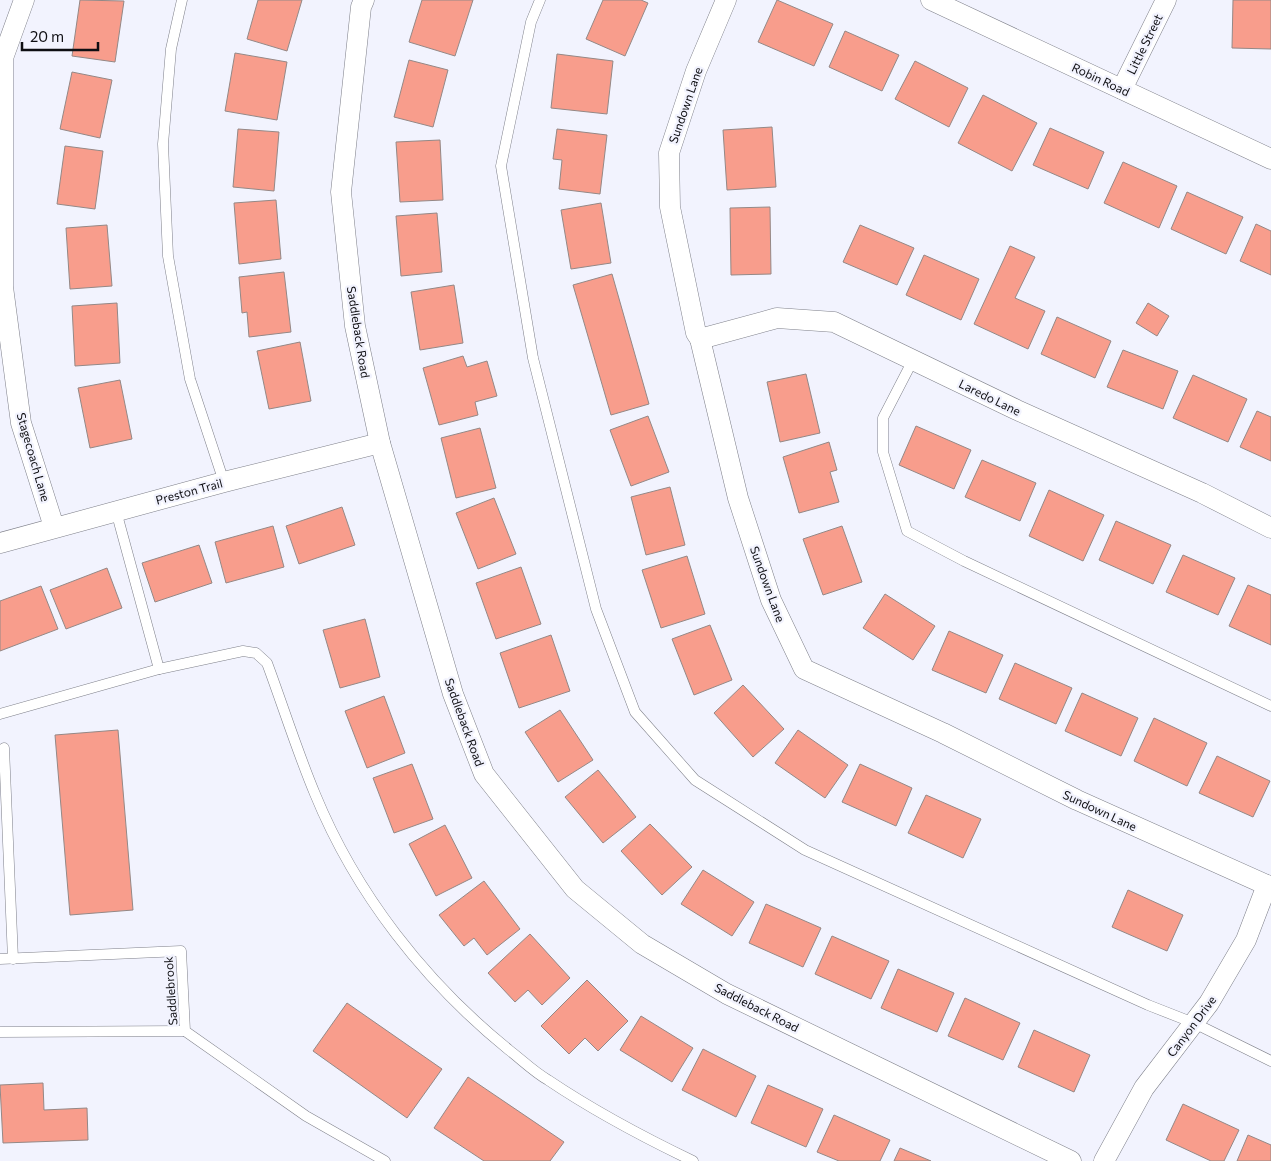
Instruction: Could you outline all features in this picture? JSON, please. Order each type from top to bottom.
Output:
[{"type":"street","name":"Stagecoach Lane","points":[[24,0],[3,58],[1,217],[7,368],[21,423],[54,527]]},
{"type":"street","name":"Saddleback Road","points":[[364,0],[361,7],[341,192],[356,326],[380,443],[453,694],[484,774],[575,889],[642,944],[727,994],[1071,1161]]},
{"type":"street","name":"Sundown Lane","points":[[726,0],[696,71],[669,153],[670,207],[696,333],[700,339],[738,498],[771,600],[804,669],[943,733],[1077,800],[1269,886]]},
{"type":"street","name":"Robin Road","points":[[931,0],[1271,159]]},
{"type":"street","name":"Little Street","points":[[1122,89],[1166,0]]},
{"type":"street","name":"Laredo Lane","points":[[700,339],[777,318],[834,322],[1017,410],[1202,493],[1271,528]]},
{"type":"street","name":"Preston Trail","points":[[0,543],[224,482],[380,443]]},
{"type":"street","name":"Canyon Drive","points":[[1104,1161],[1144,1088],[1209,1003],[1246,940],[1269,886]]},
{"type":"lane","points":[[182,0],[171,50],[163,144],[168,256],[190,379],[224,482]]},
{"type":"lane","points":[[540,0],[531,22],[501,166],[538,378],[596,610],[635,712],[695,780],[805,850],[1148,1005],[1194,1023],[1271,1061]]},
{"type":"lane","points":[[913,360],[883,418],[883,452],[908,531],[964,561],[1271,706]]},
{"type":"lane","points":[[116,511],[159,669]]},
{"type":"lane","points":[[0,714],[159,669],[243,651],[256,653],[267,663],[315,794],[338,842],[375,906],[423,969],[485,1030],[546,1080],[645,1138],[693,1161]]},
{"type":"lane","points":[[4,748],[13,959]]},
{"type":"lane","name":"Saddlebrook","points":[[0,959],[181,951],[185,1031],[306,1116],[385,1161]]},
{"type":"lane","points":[[0,1032],[185,1031]]},
{"type":"building","points":[[80,0],[124,1],[115,62],[72,56]]},
{"type":"building","points":[[258,0],[302,0],[287,51],[247,39]]},
{"type":"building","points":[[422,0],[473,0],[455,56],[409,42]]},
{"type":"building","points":[[603,0],[641,0],[648,3],[625,56],[586,39]]},
{"type":"building","points":[[777,0],[833,24],[814,66],[758,42]]},
{"type":"building","points":[[1233,0],[1271,0],[1271,49],[1232,48]]},
{"type":"building","points":[[845,31],[899,55],[882,91],[829,67]]},
{"type":"building","points":[[235,53],[287,62],[277,120],[225,111]]},
{"type":"building","points":[[557,54],[613,61],[607,114],[551,108]]},
{"type":"building","points":[[409,60],[448,70],[433,127],[394,117]]},
{"type":"building","points":[[915,61],[968,88],[949,127],[895,99]]},
{"type":"building","points":[[72,72],[112,80],[100,138],[60,129]]},
{"type":"building","points":[[983,95],[1037,123],[1012,171],[958,143]]},
{"type":"building","points":[[772,127],[776,187],[727,190],[723,130]]},
{"type":"building","points":[[1050,128],[1104,152],[1088,189],[1033,165]]},
{"type":"building","points":[[238,129],[279,132],[274,191],[233,187]]},
{"type":"building","points":[[557,129],[607,135],[600,194],[559,189],[562,160],[553,159]]},
{"type":"building","points":[[440,140],[443,200],[400,202],[396,142]]},
{"type":"building","points":[[65,146],[103,151],[95,209],[57,204]]},
{"type":"building","points":[[1123,162],[1177,186],[1159,228],[1104,203]]},
{"type":"building","points":[[1187,192],[1243,217],[1226,254],[1171,229]]},
{"type":"building","points":[[276,200],[281,259],[239,264],[234,203]]},
{"type":"building","points":[[601,203],[611,263],[571,269],[561,210]]},
{"type":"building","points":[[770,207],[771,274],[731,275],[730,208]]},
{"type":"building","points":[[437,213],[442,272],[401,276],[396,216]]},
{"type":"building","points":[[1256,224],[1271,231],[1271,275],[1240,261]]},
{"type":"building","points":[[107,225],[112,286],[70,289],[66,228]]},
{"type":"building","points":[[860,225],[914,248],[897,285],[843,262]]},
{"type":"building","points":[[1010,246],[1035,257],[1015,298],[1045,311],[1028,349],[974,324]]},
{"type":"building","points":[[924,255],[979,279],[961,320],[906,295]]},
{"type":"building","points":[[284,272],[291,332],[249,337],[247,312],[242,313],[239,277]]},
{"type":"building","points":[[612,274],[649,404],[611,415],[573,285]]},
{"type":"building","points":[[454,285],[463,343],[420,350],[411,292]]},
{"type":"building","points":[[117,303],[120,363],[75,366],[72,306]]},
{"type":"building","points":[[1148,303],[1169,316],[1157,336],[1136,323]]},
{"type":"building","points":[[1057,317],[1111,341],[1095,378],[1041,354]]},
{"type":"building","points":[[300,342],[311,401],[269,409],[257,351]]},
{"type":"building","points":[[1123,350],[1178,371],[1163,409],[1107,387]]},
{"type":"building","points":[[463,356],[467,367],[487,361],[497,396],[475,402],[478,415],[439,425],[423,368]]},
{"type":"building","points":[[806,374],[820,433],[780,442],[767,382]]},
{"type":"building","points":[[1193,375],[1247,399],[1228,442],[1173,418]]},
{"type":"building","points":[[120,380],[132,439],[90,448],[78,388]]},
{"type":"building","points":[[1257,411],[1271,417],[1271,461],[1240,447]]},
{"type":"building","points":[[648,416],[669,472],[631,486],[610,430]]},
{"type":"building","points":[[916,426],[971,450],[954,489],[899,465]]},
{"type":"building","points":[[480,428],[496,488],[456,498],[441,438]]},
{"type":"building","points":[[829,442],[837,470],[830,472],[839,502],[799,513],[783,457]]},
{"type":"building","points":[[982,460],[1036,483],[1020,521],[965,497]]},
{"type":"building","points":[[670,487],[685,545],[646,555],[631,497]]},
{"type":"building","points":[[1049,490],[1104,515],[1083,561],[1029,536]]},
{"type":"building","points":[[494,498],[516,554],[478,569],[456,513]]},
{"type":"building","points":[[342,507],[355,545],[299,564],[286,526]]},
{"type":"building","points":[[1116,521],[1171,545],[1153,584],[1099,560]]},
{"type":"building","points":[[273,526],[284,567],[226,583],[215,542]]},
{"type":"building","points":[[842,526],[862,582],[823,595],[803,539]]},
{"type":"building","points":[[199,545],[212,583],[155,602],[142,563]]},
{"type":"building","points":[[1183,555],[1235,578],[1218,615],[1166,592]]},
{"type":"building","points":[[687,556],[705,614],[661,628],[642,570]]},
{"type":"building","points":[[521,567],[541,624],[496,639],[476,583]]},
{"type":"building","points":[[107,568],[122,608],[66,629],[50,590]]},
{"type":"building","points":[[1248,585],[1271,595],[1271,645],[1229,626]]},
{"type":"building","points":[[41,586],[58,629],[0,651],[0,601]]},
{"type":"building","points":[[885,594],[935,626],[913,660],[863,628]]},
{"type":"building","points":[[365,619],[380,677],[340,688],[323,630]]},
{"type":"building","points":[[710,625],[732,680],[694,695],[672,639]]},
{"type":"building","points":[[949,631],[1003,655],[986,693],[932,670]]},
{"type":"building","points":[[551,635],[570,691],[519,708],[500,653]]},
{"type":"building","points":[[1015,663],[1072,688],[1056,724],[999,699]]},
{"type":"building","points":[[743,685],[784,729],[753,757],[714,713]]},
{"type":"building","points":[[1082,693],[1138,718],[1121,756],[1065,731]]},
{"type":"building","points":[[384,696],[405,753],[367,768],[345,711]]},
{"type":"building","points":[[560,710],[593,760],[558,782],[525,732]]},
{"type":"building","points":[[1154,718],[1207,743],[1187,786],[1134,761]]},
{"type":"building","points":[[118,730],[133,910],[70,915],[55,735]]},
{"type":"building","points":[[798,730],[848,765],[825,798],[775,763]]},
{"type":"building","points":[[1217,756],[1270,781],[1253,817],[1199,793]]},
{"type":"building","points":[[412,764],[433,819],[394,833],[373,778]]},
{"type":"building","points":[[860,764],[912,788],[896,826],[842,802]]},
{"type":"building","points":[[598,770],[636,817],[603,843],[565,797]]},
{"type":"building","points":[[926,795],[981,819],[963,858],[908,833]]},
{"type":"building","points":[[650,824],[692,867],[662,895],[621,851]]},
{"type":"building","points":[[445,825],[472,878],[436,896],[409,844]]},
{"type":"building","points":[[703,870],[754,902],[732,936],[681,904]]},
{"type":"building","points":[[484,881],[520,929],[487,955],[474,938],[464,946],[439,915]]},
{"type":"building","points":[[1128,890],[1183,915],[1167,951],[1112,927]]},
{"type":"building","points":[[766,904],[821,928],[803,967],[749,943]]},
{"type":"building","points":[[530,934],[570,978],[542,1005],[528,990],[515,1002],[488,973]]},
{"type":"building","points":[[832,936],[889,961],[871,999],[815,974]]},
{"type":"building","points":[[898,969],[954,993],[937,1032],[881,1008]]},
{"type":"building","points":[[587,980],[628,1021],[598,1051],[585,1038],[569,1054],[541,1026]]},
{"type":"building","points":[[965,998],[1020,1023],[1003,1060],[948,1036]]},
{"type":"building","points":[[347,1003],[442,1069],[407,1118],[313,1051]]},
{"type":"building","points":[[641,1016],[693,1048],[672,1082],[620,1050]]},
{"type":"building","points":[[1034,1030],[1090,1055],[1074,1092],[1018,1067]]},
{"type":"building","points":[[703,1049],[756,1076],[736,1117],[682,1090]]},
{"type":"building","points":[[468,1077],[564,1142],[550,1161],[484,1161],[434,1128]]},
{"type":"building","points":[[43,1083],[44,1110],[87,1108],[88,1140],[3,1143],[0,1085]]},
{"type":"building","points":[[768,1085],[823,1109],[806,1147],[751,1123]]},
{"type":"building","points":[[1183,1104],[1239,1130],[1224,1161],[1211,1161],[1166,1140]]},
{"type":"building","points":[[834,1115],[890,1140],[880,1161],[839,1161],[817,1152]]},
{"type":"building","points":[[1248,1135],[1271,1145],[1271,1161],[1237,1161]]},
{"type":"building","points":[[900,1148],[931,1161],[894,1161]]}]
